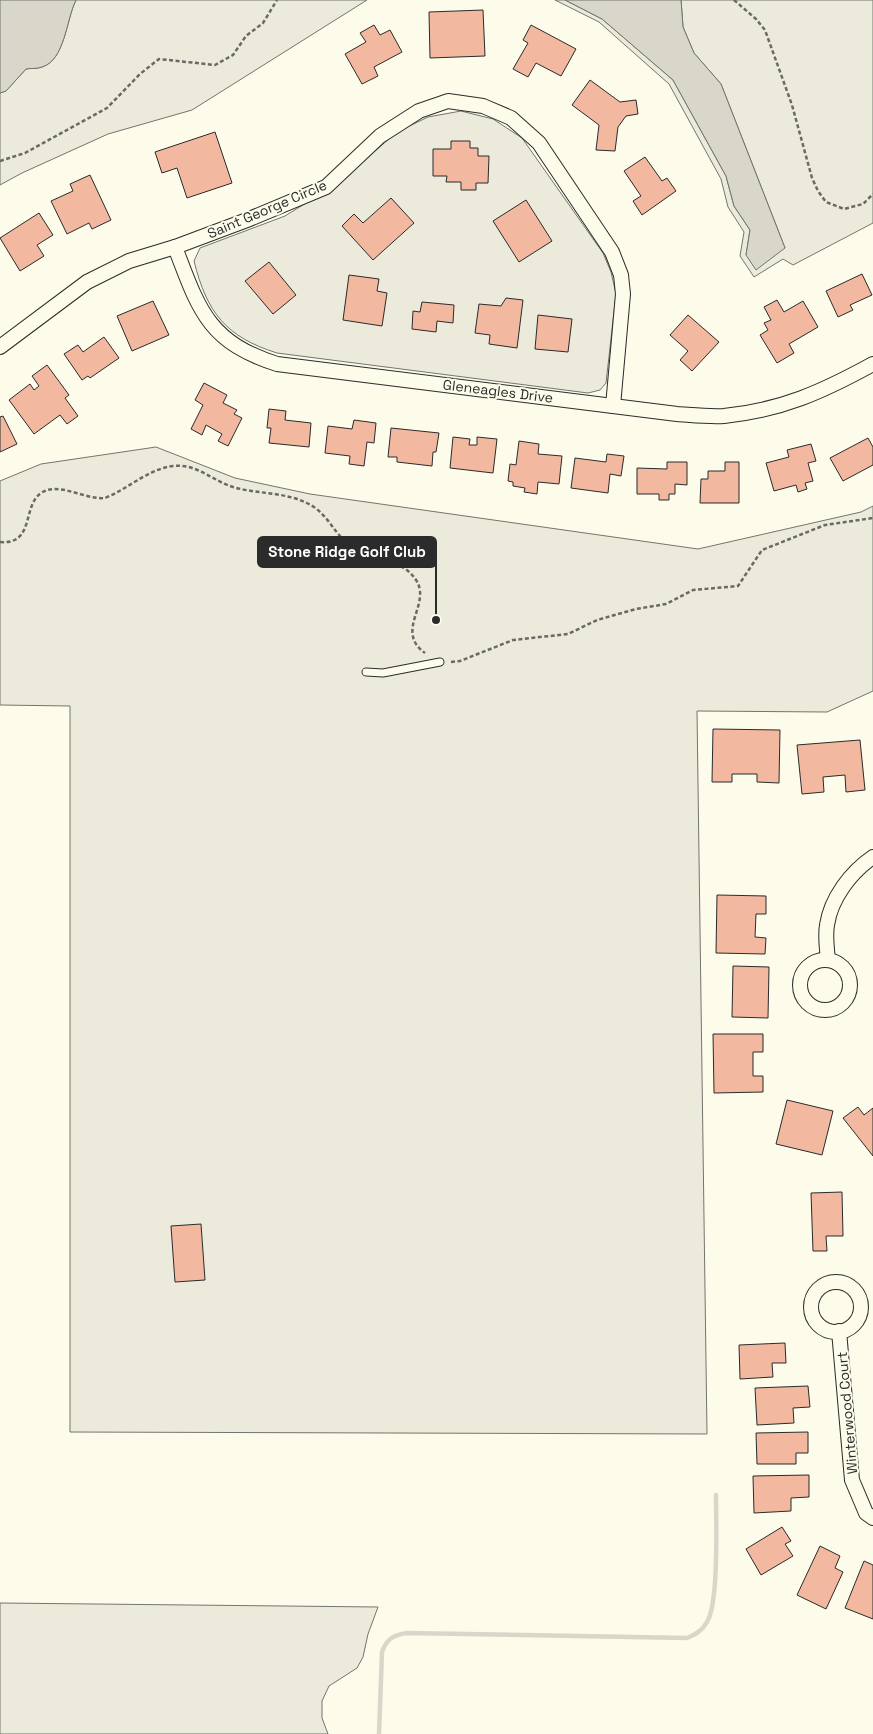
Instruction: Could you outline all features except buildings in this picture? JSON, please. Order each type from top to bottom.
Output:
[{"type":"street","name":"Saint George Circle","points":[[0,347],[87,282],[129,261],[175,247],[326,187],[380,136],[419,111],[448,101],[483,106],[512,118],[539,143],[612,252],[621,275],[623,294],[613,406]]},
{"type":"street","name":"Gleneagles Drive","points":[[175,247],[203,316],[225,339],[248,355],[277,364],[677,414],[722,416],[790,403],[826,390],[873,364]]},
{"type":"street","points":[[828,960],[826,926],[833,904],[851,876],[873,857]]},
{"type":"street","name":"Winterwood Court","points":[[839,1331],[852,1480],[866,1514],[873,1518]]},
{"type":"lane","points":[[366,672],[383,673],[440,662]]},
{"type":"path","points":[[0,161],[25,153],[107,108],[140,74],[159,59],[215,64],[233,55],[246,36],[263,23],[277,0]]},
{"type":"path","points":[[734,0],[756,19],[765,30],[792,105],[812,178],[818,191],[826,202],[844,208],[863,204],[873,194]]},
{"type":"path","points":[[0,542],[12,541],[19,536],[28,524],[31,504],[41,493],[60,489],[95,499],[105,498],[160,469],[186,466],[233,487],[269,492],[299,500],[322,514],[341,538],[352,547],[403,567],[418,583],[421,592],[412,626],[413,639],[417,647],[440,662],[460,661],[513,640],[568,634],[636,608],[666,604],[693,590],[738,586],[762,550],[825,525],[873,518]]},
{"type":"shaded area","points":[[0,0],[76,0],[56,56],[50,63],[42,67],[26,69],[6,91],[0,93]]},
{"type":"shaded area","points":[[76,0],[367,0],[192,110],[108,134],[0,185],[0,93],[6,91],[26,69],[42,67],[50,63],[56,56]]},
{"type":"shaded area","points":[[555,0],[565,0],[602,19],[673,80],[726,176],[734,206],[750,230],[746,255],[785,248],[721,84],[694,53],[683,27],[681,0],[873,0],[873,223],[793,265],[783,259],[754,277],[740,256],[744,232],[728,207],[721,179],[669,84],[599,22]]},
{"type":"shaded area","points":[[565,0],[681,0],[683,27],[694,53],[721,84],[785,248],[756,270],[746,255],[750,230],[734,206],[726,176],[673,80],[602,19]]},
{"type":"shaded area","points":[[461,111],[493,119],[522,138],[603,253],[611,272],[616,294],[606,383],[600,390],[588,393],[277,353],[259,347],[244,339],[221,321],[205,295],[199,279],[194,261],[200,248],[285,216],[337,184],[397,132],[428,117]]},
{"type":"shaded area","points":[[156,447],[235,478],[310,494],[698,549],[861,512],[873,506],[873,691],[827,712],[697,711],[707,1434],[70,1432],[70,706],[0,705],[0,481],[41,464]]},
{"type":"shaded area","points":[[0,1603],[378,1607],[368,1634],[363,1657],[357,1668],[329,1686],[322,1701],[322,1718],[328,1734],[0,1734]]},
{"type":"waterway","points":[[379,1734],[382,1652],[389,1640],[398,1635],[407,1633],[687,1638],[699,1632],[707,1622],[713,1598],[716,1562],[716,1495]]},
{"type":"place","name":"Stone Ridge Golf Club","points":[[436,620]]}]
